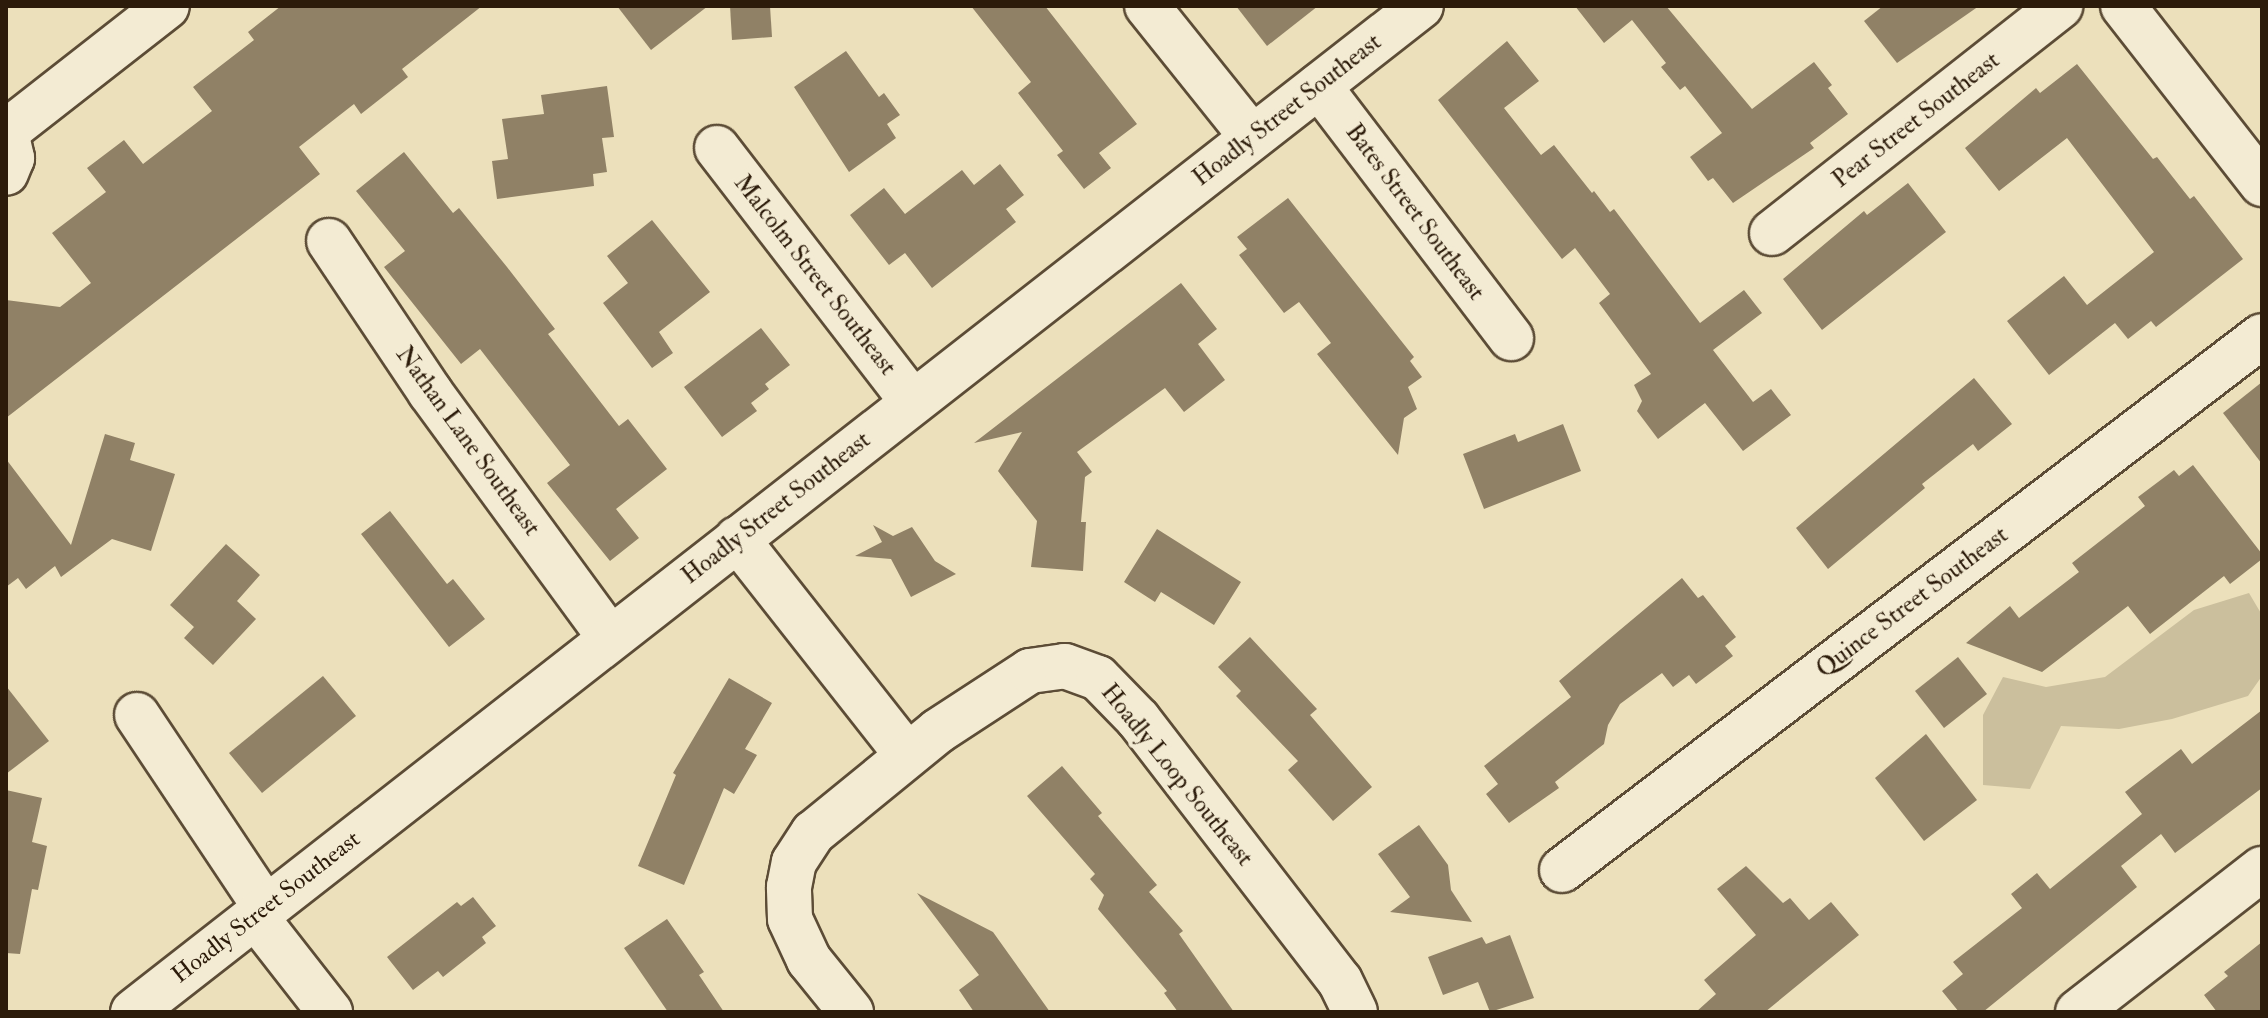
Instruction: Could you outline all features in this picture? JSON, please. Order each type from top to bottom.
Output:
[{"type":"street","points":[[6,173],[12,158],[6,132],[167,6]]},
{"type":"street","points":[[1147,6],[1252,137]]},
{"type":"street","name":"Hoadly Street Southeast","points":[[133,1012],[1421,6]]},
{"type":"street","name":"Pear Street Southeast","points":[[1772,233],[2060,6]]},
{"type":"street","points":[[2123,6],[2262,184]]},
{"type":"street","name":"Bates Street Southeast","points":[[1319,86],[1511,338]]},
{"type":"street","name":"Malcolm Street Southeast","points":[[717,148],[912,401]]},
{"type":"street","name":"Nathan Lane Southeast","points":[[329,241],[430,392],[610,638]]},
{"type":"street","name":"Quince Street Southeast","points":[[1562,870],[2262,336]]},
{"type":"street","points":[[737,539],[907,755]]},
{"type":"street","name":"Hoadly Loop Southeast","points":[[851,1012],[809,960],[790,919],[789,887],[794,862],[813,833],[879,782],[907,755],[999,688],[1030,671],[1065,666],[1098,678],[1138,719],[1340,981],[1355,1012]]},
{"type":"street","points":[[137,715],[260,911],[330,1012]]},
{"type":"street","points":[[2078,1012],[2262,869]]},
{"type":"shaded area","points":[[2249,593],[2262,615],[2262,676],[2248,696],[2172,719],[2119,729],[2061,726],[2030,789],[1983,785],[1983,715],[2003,677],[2046,687],[2105,677],[2194,610]]},
{"type":"building","points":[[281,6],[482,6],[402,69],[408,77],[361,114],[354,104],[299,147],[320,174],[6,418],[6,300],[60,307],[91,283],[52,233],[106,192],[87,168],[124,140],[143,164],[212,111],[193,87],[254,40],[248,32]]},
{"type":"building","points":[[617,6],[708,6],[651,50]]},
{"type":"building","points":[[730,6],[770,6],[772,37],[732,40]]},
{"type":"building","points":[[971,6],[1045,6],[1137,124],[1099,153],[1111,168],[1084,189],[1057,155],[1063,151],[1018,93],[1031,82]]},
{"type":"building","points":[[1236,6],[1318,6],[1267,46]]},
{"type":"building","points":[[1575,6],[1666,6],[1752,109],[1814,62],[1832,85],[1828,88],[1848,114],[1810,143],[1814,148],[1733,203],[1713,178],[1708,181],[1690,157],[1722,133],[1685,86],[1680,90],[1661,67],[1666,63],[1632,20],[1604,43]]},
{"type":"building","points":[[1883,6],[1979,6],[1897,63],[1864,21]]},
{"type":"building","points":[[1507,41],[1539,81],[1504,108],[1541,155],[1554,145],[1592,193],[1594,191],[1610,212],[1614,209],[1700,323],[1744,290],[1762,313],[1713,350],[1753,402],[1771,389],[1791,415],[1743,451],[1705,403],[1658,439],[1637,411],[1642,401],[1634,385],[1651,374],[1599,303],[1610,294],[1575,248],[1562,259],[1438,100]]},
{"type":"building","points":[[846,51],[879,97],[884,93],[900,115],[887,124],[896,138],[849,172],[794,87]]},
{"type":"building","points":[[2077,64],[2153,159],[2157,157],[2190,199],[2194,196],[2243,259],[2156,327],[2151,321],[2128,339],[2115,323],[2049,375],[2007,321],[2064,276],[2087,305],[2154,252],[2067,138],[1999,191],[1965,148],[2036,88],[2040,93]]},
{"type":"building","points":[[607,86],[614,137],[602,138],[607,172],[593,174],[594,186],[497,199],[492,161],[508,159],[502,119],[544,114],[541,95]]},
{"type":"building","points":[[404,152],[453,213],[459,208],[507,267],[555,329],[548,334],[619,426],[628,419],[667,469],[616,509],[639,538],[610,561],[547,483],[570,465],[480,349],[461,364],[384,267],[405,251],[356,191]]},
{"type":"building","points":[[1000,164],[1024,195],[1006,209],[1016,222],[932,288],[905,253],[889,265],[850,215],[884,188],[905,214],[962,170],[974,185]]},
{"type":"building","points":[[1908,183],[1946,232],[1822,330],[1783,279],[1864,211],[1867,215]]},
{"type":"building","points":[[1288,198],[1414,357],[1410,361],[1422,377],[1408,387],[1417,409],[1404,418],[1398,455],[1317,354],[1331,343],[1299,302],[1284,313],[1239,255],[1247,249],[1237,237]]},
{"type":"building","points":[[652,220],[710,292],[659,332],[673,353],[652,368],[603,303],[628,283],[607,256]]},
{"type":"building","points":[[1181,283],[1217,329],[1198,344],[1225,380],[1184,412],[1165,388],[1077,452],[1092,472],[1085,477],[1081,522],[1086,522],[1083,571],[1031,567],[1037,521],[998,471],[1022,432],[974,443]]},
{"type":"building","points":[[761,328],[790,365],[765,384],[769,389],[751,403],[757,411],[722,437],[684,387]]},
{"type":"building","points":[[1974,378],[2012,424],[1978,451],[1973,444],[1922,484],[1925,488],[1828,569],[1796,528]]},
{"type":"building","points":[[2262,382],[2262,464],[2223,413]]},
{"type":"building","points":[[1563,424],[1581,471],[1484,509],[1463,454],[1515,434],[1518,442]]},
{"type":"building","points":[[105,434],[135,443],[130,460],[175,474],[151,551],[112,539],[61,577],[55,566],[26,589],[18,578],[6,587],[6,459],[71,545]]},
{"type":"building","points":[[2193,465],[2262,554],[2262,559],[2230,584],[2224,576],[2150,634],[2128,606],[2042,672],[1966,643],[2010,606],[2019,618],[2079,572],[2072,563],[2145,506],[2138,497],[2174,470],[2179,476]]},
{"type":"building","points":[[390,511],[447,584],[453,579],[485,619],[449,647],[361,534]]},
{"type":"building","points":[[873,525],[893,536],[912,527],[935,561],[956,574],[911,597],[891,559],[855,556],[882,542]]},
{"type":"building","points":[[1157,529],[1241,582],[1214,625],[1161,592],[1155,602],[1124,582]]},
{"type":"building","points":[[226,544],[260,575],[237,601],[256,619],[213,665],[184,638],[194,627],[170,605]]},
{"type":"building","points":[[1682,578],[1698,598],[1703,595],[1736,637],[1725,646],[1733,656],[1696,684],[1689,675],[1673,687],[1662,673],[1620,704],[1608,725],[1604,744],[1555,782],[1559,788],[1509,823],[1486,794],[1498,784],[1484,766],[1571,697],[1559,681]]},
{"type":"building","points":[[1250,637],[1317,709],[1310,715],[1372,787],[1333,821],[1288,770],[1298,761],[1236,696],[1241,691],[1218,667]]},
{"type":"building","points":[[1958,657],[1987,694],[1944,728],[1915,691]]},
{"type":"building","points":[[323,676],[356,716],[262,793],[229,753]]},
{"type":"building","points":[[729,678],[772,703],[745,749],[757,755],[734,794],[724,788],[684,885],[638,866],[676,775],[673,773]]},
{"type":"building","points":[[6,686],[49,741],[6,774]]},
{"type":"building","points":[[2262,710],[2262,788],[2175,853],[2161,834],[2121,866],[2137,887],[1983,1012],[1959,1012],[1942,991],[1963,974],[1953,962],[2022,908],[2011,894],[2037,873],[2050,889],[2142,814],[2125,792],[2181,749],[2192,764]]},
{"type":"building","points":[[1926,734],[1977,800],[1924,841],[1875,778]]},
{"type":"building","points":[[1062,766],[1102,813],[1098,816],[1157,885],[1149,892],[1183,931],[1179,934],[1234,1012],[1178,1012],[1164,993],[1167,991],[1098,909],[1104,895],[1090,879],[1095,874],[1027,796]]},
{"type":"building","points":[[6,790],[42,798],[32,842],[47,846],[38,890],[32,889],[20,954],[6,953]]},
{"type":"building","points":[[1419,825],[1448,865],[1451,890],[1472,922],[1390,912],[1410,897],[1378,854]]},
{"type":"building","points":[[1746,866],[1783,903],[1790,898],[1809,920],[1831,902],[1859,935],[1765,1012],[1696,1012],[1716,994],[1704,980],[1756,935],[1717,889]]},
{"type":"building","points":[[917,893],[993,932],[1050,1012],[974,1012],[959,990],[979,975]]},
{"type":"building","points":[[473,897],[496,926],[482,937],[486,943],[443,977],[438,971],[413,990],[387,957],[457,902],[461,906]]},
{"type":"building","points":[[667,919],[704,972],[699,975],[724,1012],[668,1012],[624,948]]},
{"type":"building","points":[[1510,935],[1534,998],[1490,1012],[1478,982],[1443,995],[1428,957],[1482,937],[1486,944]]},
{"type":"building","points":[[2262,942],[2262,1012],[2217,1012],[2204,995],[2228,976],[2224,972]]}]
